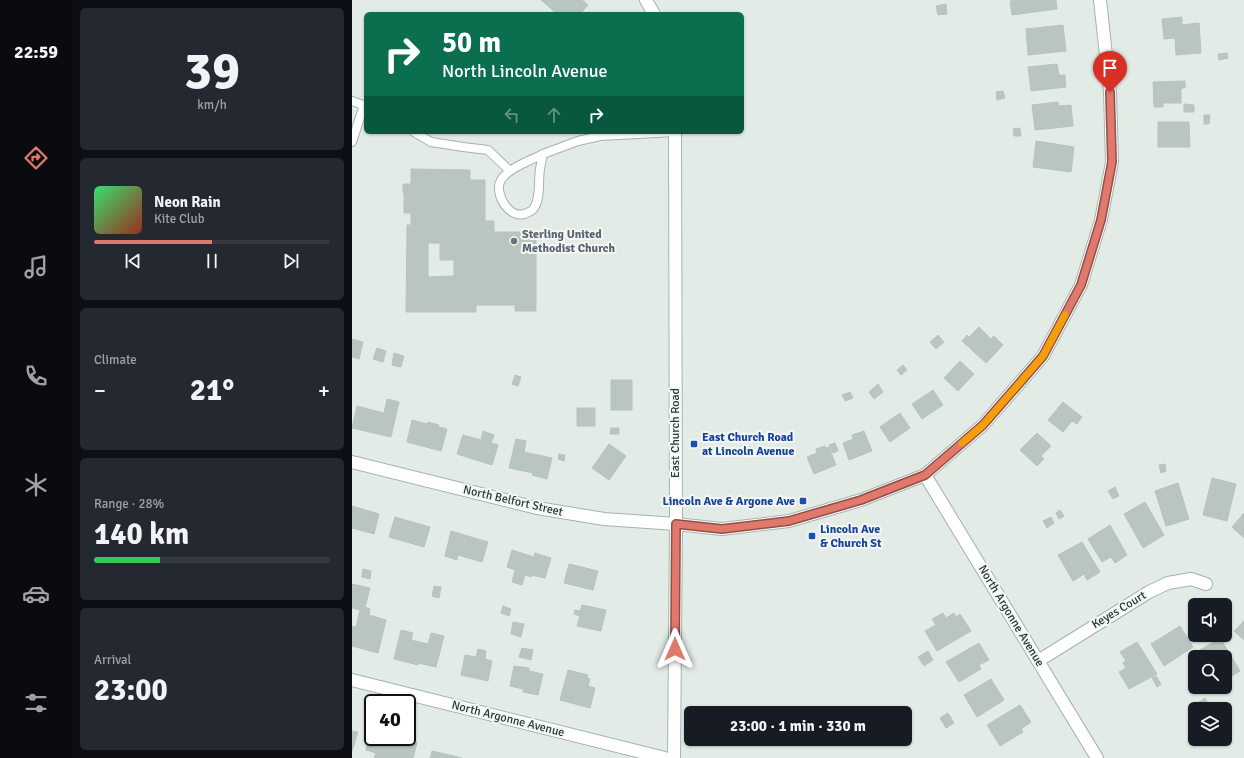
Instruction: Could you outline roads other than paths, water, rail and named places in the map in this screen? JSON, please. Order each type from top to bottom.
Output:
[{"type":"street","points":[[646,0],[653,12]]},
{"type":"street","name":"North Belfort Street","points":[[352,462],[537,508],[604,519],[722,529],[789,521],[861,500],[925,475],[983,425],[1043,356],[1081,285],[1101,220],[1112,162],[1110,92],[1100,0]]},
{"type":"street","name":"East Church Road","points":[[674,758],[676,524],[675,134]]},
{"type":"street","name":"North Argonne Avenue","points":[[925,475],[1097,758]]},
{"type":"street","name":"Keyes Court","points":[[1038,661],[1149,592],[1168,583],[1191,579],[1206,584]]},
{"type":"street","name":"North Argonne Avenue","points":[[352,680],[665,758]]},
{"type":"lane","points":[[352,101],[364,106]]},
{"type":"lane","points":[[352,142],[364,109]]},
{"type":"lane","points":[[417,134],[431,142],[488,150],[510,171]]},
{"type":"lane","points":[[578,141],[580,134]]},
{"type":"lane","points":[[543,154],[537,200],[534,209],[524,215],[520,216],[514,214],[502,199],[499,190],[501,180],[510,171],[543,154],[578,141],[600,136],[638,134]]},
{"type":"place","name":"Sterling United Methodist Church","points":[[514,241]]},
{"type":"place","name":"East Church Road at Lincoln Avenue","points":[[694,444]]},
{"type":"place","name":"Lincoln Ave & Argone Ave","points":[[803,501]]},
{"type":"place","name":"Lincoln Ave & Church St","points":[[812,536]]}]
